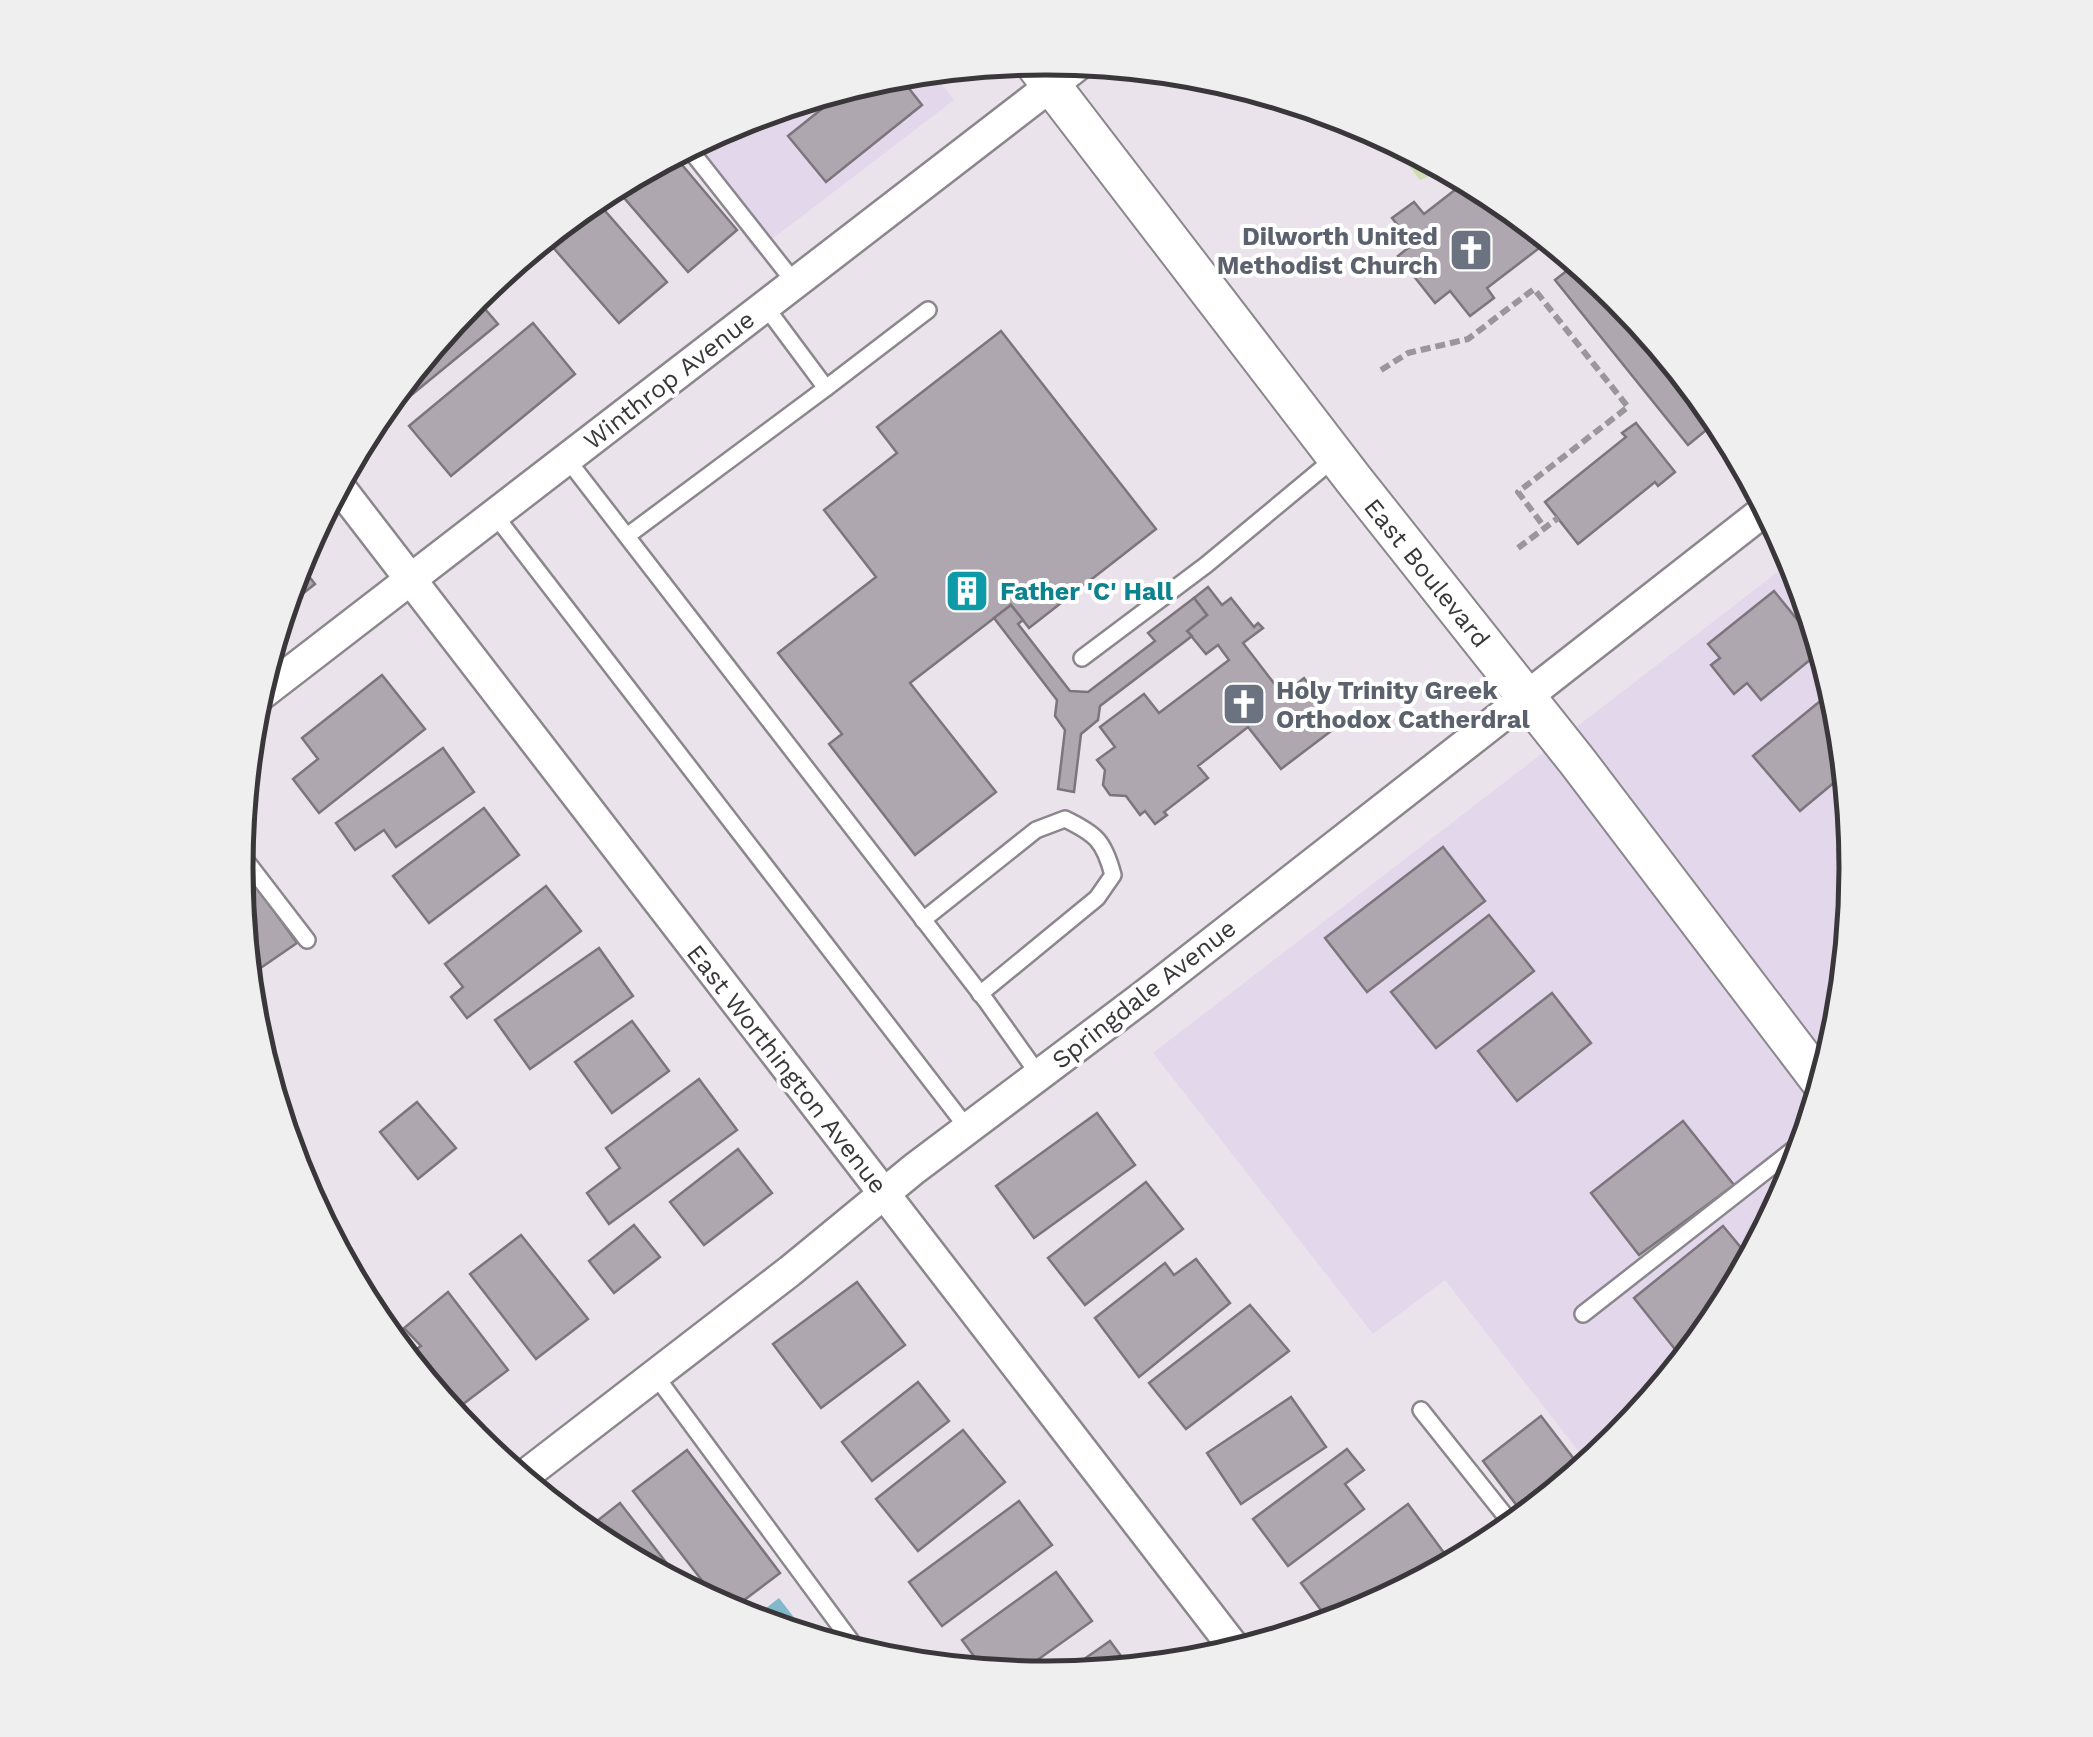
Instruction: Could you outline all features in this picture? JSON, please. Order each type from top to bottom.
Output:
[{"type":"street","name":"Winthrop Avenue","points":[[275,684],[795,283],[1037,75]]},
{"type":"street","name":"East Boulevard","points":[[1043,75],[1813,1072]]},
{"type":"street","name":"East Worthington Avenue","points":[[346,496],[1229,1641]]},
{"type":"street","name":"Springdale Avenue","points":[[530,1471],[1757,516]]},
{"type":"lane","points":[[696,157],[795,283]]},
{"type":"lane","points":[[765,306],[826,388]]},
{"type":"lane","points":[[626,536],[928,310]]},
{"type":"lane","points":[[1082,658],[1206,565],[1336,457]]},
{"type":"lane","points":[[567,458],[1039,1075]]},
{"type":"lane","points":[[494,514],[968,1129]]},
{"type":"lane","points":[[923,920],[1036,830],[1065,819],[1090,832],[1106,850],[1113,875],[1097,898],[980,994]]},
{"type":"lane","points":[[253,868],[307,940]]},
{"type":"lane","points":[[1583,1314],[1786,1155]]},
{"type":"lane","points":[[655,1374],[848,1637]]},
{"type":"lane","points":[[1422,1410],[1505,1515]]},
{"type":"path","points":[[1381,370],[1408,353],[1468,338],[1534,289],[1628,407],[1518,492],[1545,528]]},
{"type":"path","points":[[1518,548],[1558,518]]},
{"type":"shaded area","points":[[940,82],[954,100],[755,252],[693,159],[791,117],[892,90]]},
{"type":"shaded area","points":[[1782,569],[1813,663],[1825,714],[1838,817],[1838,920],[1825,1023],[1798,1124],[1780,1172],[1734,1265],[1676,1352],[1581,1455],[1445,1280],[1373,1334],[1153,1053]]},
{"type":"green space","points":[[1405,161],[1432,175],[1420,180]]},
{"type":"water","points":[[779,1598],[797,1622],[791,1620],[764,1610]]},
{"type":"building","points":[[908,87],[922,105],[826,182],[788,136],[824,107],[892,90]]},
{"type":"building","points":[[682,164],[737,230],[688,272],[624,198]]},
{"type":"building","name":"Dilworth United Methodist Church","points":[[1456,189],[1540,247],[1487,288],[1494,298],[1470,316],[1450,291],[1435,303],[1398,256],[1413,244],[1392,218],[1414,202],[1424,214]]},
{"type":"building","points":[[604,210],[667,282],[619,323],[553,247]]},
{"type":"building","points":[[1568,270],[1608,307],[1676,385],[1707,429],[1688,445],[1555,280]]},
{"type":"building","points":[[484,308],[498,324],[408,398]]},
{"type":"building","points":[[533,323],[575,374],[451,476],[409,426]]},
{"type":"building","name":"Father 'C' Hall","points":[[1001,331],[1156,529],[1029,628],[1011,605],[910,683],[996,792],[915,855],[829,744],[842,734],[778,653],[876,577],[824,510],[897,453],[877,427]]},
{"type":"building","points":[[1636,423],[1675,472],[1658,486],[1655,482],[1578,544],[1545,502],[1626,437],[1622,433]]},
{"type":"building","points":[[309,576],[315,584],[302,594]]},
{"type":"building","name":"Holy Trinity Greek Orthodox Catherdral","points":[[1208,587],[1222,605],[1231,598],[1254,627],[1258,623],[1263,628],[1243,643],[1283,695],[1304,678],[1309,685],[1304,689],[1335,728],[1281,769],[1248,727],[1198,766],[1208,778],[1164,812],[1167,815],[1155,824],[1145,811],[1140,815],[1126,796],[1110,795],[1103,785],[1105,770],[1097,760],[1115,747],[1100,727],[1144,694],[1159,713],[1229,660],[1218,645],[1206,654],[1187,631],[1207,615],[1194,598]]},
{"type":"building","points":[[1774,591],[1802,625],[1812,658],[1761,700],[1747,683],[1734,694],[1711,665],[1720,658],[1708,644]]},
{"type":"building","points":[[1194,598],[1207,615],[1187,631],[1192,636],[1100,706],[1098,720],[1081,734],[1074,792],[1058,789],[1065,730],[1055,716],[1057,700],[994,618],[1011,605],[1023,620],[1018,624],[1070,691],[1088,692],[1155,641],[1148,633]]},
{"type":"building","points":[[382,675],[425,729],[319,813],[293,779],[318,759],[302,738]]},
{"type":"building","points":[[1822,700],[1835,782],[1800,811],[1753,756]]},
{"type":"building","points":[[443,748],[474,792],[396,847],[384,830],[355,850],[336,823]]},
{"type":"building","points":[[484,808],[519,855],[429,923],[393,876]]},
{"type":"building","points":[[1443,847],[1485,901],[1367,992],[1325,938]]},
{"type":"building","points":[[254,882],[297,943],[260,969]]},
{"type":"building","points":[[546,886],[581,931],[467,1018],[451,997],[463,987],[445,964]]},
{"type":"building","points":[[1489,915],[1534,971],[1436,1048],[1391,992]]},
{"type":"building","points":[[599,948],[633,996],[530,1069],[495,1020]]},
{"type":"building","points":[[1552,993],[1591,1043],[1517,1101],[1478,1051]]},
{"type":"building","points":[[632,1021],[669,1071],[612,1113],[575,1062]]},
{"type":"building","points":[[699,1079],[737,1130],[609,1224],[587,1193],[620,1168],[606,1148]]},
{"type":"building","points":[[417,1102],[456,1148],[418,1179],[380,1132]]},
{"type":"building","points":[[1097,1113],[1135,1165],[1034,1238],[996,1186]]},
{"type":"building","points":[[1683,1121],[1734,1185],[1639,1255],[1591,1193]]},
{"type":"building","points":[[738,1149],[772,1193],[704,1245],[670,1202]]},
{"type":"building","points":[[1146,1182],[1183,1229],[1085,1305],[1048,1258]]},
{"type":"building","points":[[634,1225],[660,1257],[614,1293],[589,1261]]},
{"type":"building","points":[[1723,1226],[1742,1249],[1677,1351],[1634,1298]]},
{"type":"building","points":[[521,1235],[588,1319],[536,1359],[470,1274]]},
{"type":"building","points":[[1196,1259],[1230,1303],[1139,1377],[1095,1318],[1165,1263],[1174,1275]]},
{"type":"building","points":[[857,1282],[905,1345],[821,1408],[773,1344]]},
{"type":"building","points":[[448,1292],[508,1370],[462,1405],[417,1352],[421,1346],[404,1328]]},
{"type":"building","points":[[1250,1305],[1289,1351],[1186,1429],[1149,1383]]},
{"type":"building","points":[[918,1382],[949,1421],[872,1481],[842,1442]]},
{"type":"building","points":[[1291,1397],[1326,1447],[1241,1504],[1207,1453]]},
{"type":"building","points":[[1541,1416],[1575,1460],[1518,1507],[1483,1461]]},
{"type":"building","points":[[963,1430],[1005,1482],[918,1551],[876,1499]]},
{"type":"building","points":[[1347,1449],[1364,1470],[1345,1484],[1364,1509],[1288,1566],[1253,1519]]},
{"type":"building","points":[[687,1450],[780,1573],[742,1602],[705,1584],[633,1491]]},
{"type":"building","points":[[1019,1501],[1052,1545],[942,1626],[909,1582]]},
{"type":"building","points":[[620,1503],[669,1566],[650,1556],[597,1521]]},
{"type":"building","points":[[1408,1504],[1445,1555],[1323,1612],[1301,1583]]},
{"type":"building","points":[[1056,1572],[1092,1621],[1035,1662],[975,1658],[962,1640]]},
{"type":"building","points":[[1110,1641],[1122,1658],[1098,1660],[1082,1661]]},
{"type":"place","name":"Dilworth United Methodist Church","points":[[1471,250]]},
{"type":"place","name":"Father 'C' Hall","points":[[967,591]]},
{"type":"place","name":"Holy Trinity Greek Orthodox Catherdral","points":[[1244,704]]}]
